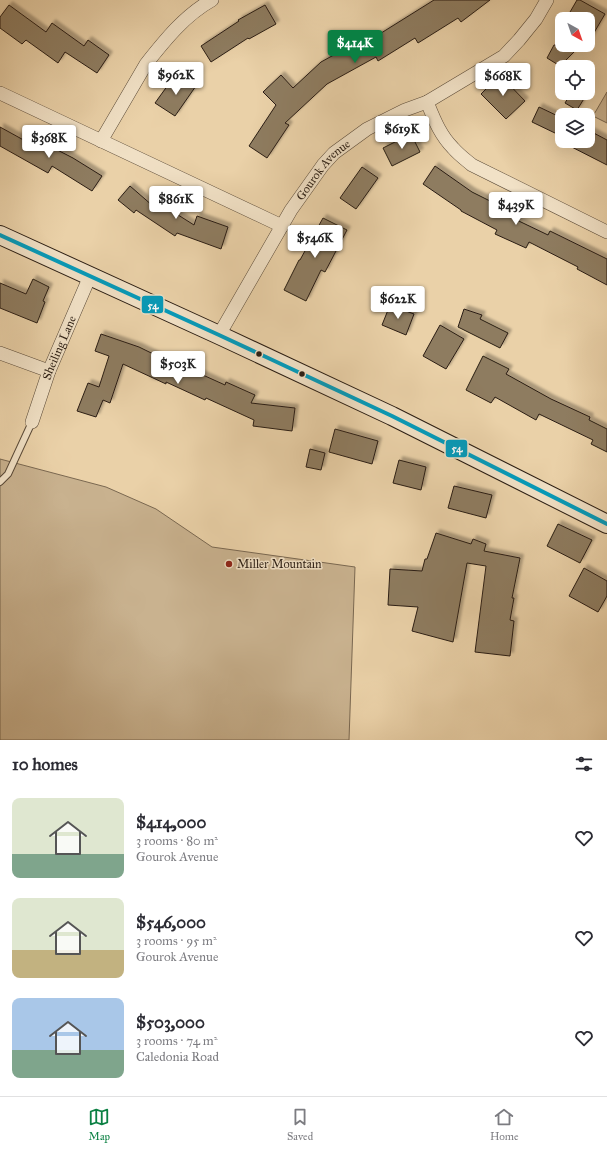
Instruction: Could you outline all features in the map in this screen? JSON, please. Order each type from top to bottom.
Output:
[{"type":"street","points":[[101,141],[152,56],[181,23],[196,9],[212,0]]},
{"type":"street","name":"Gourok Avenue","points":[[219,335],[291,210],[323,165],[334,153],[367,129],[405,110],[427,102],[504,56],[536,19],[547,0]]},
{"type":"street","points":[[0,92],[282,226]]},
{"type":"street","points":[[427,102],[438,127],[448,142],[472,165],[607,232]]},
{"type":"street","points":[[0,235],[392,416],[607,524]]},
{"type":"street","name":"Sheiling Lane","points":[[32,422],[49,371],[90,276]]},
{"type":"street","points":[[0,354],[49,371]]},
{"type":"lane","points":[[0,482],[8,474],[32,422]]},
{"type":"shaded area","points":[[607,92],[607,123],[595,117],[595,113]]},
{"type":"shaded area","points":[[0,459],[106,487],[156,509],[212,547],[355,567],[349,740],[0,740]]},
{"type":"building","points":[[434,0],[490,0],[461,22],[458,18],[418,43],[415,38],[378,61],[376,57],[327,84],[285,123],[289,125],[267,158],[249,146],[276,105],[263,92],[281,75],[293,88],[321,62],[352,45],[354,50]]},
{"type":"building","points":[[577,0],[580,0],[605,14],[595,31],[595,12],[570,12]]},
{"type":"building","points":[[9,5],[46,32],[52,23],[84,46],[88,40],[109,55],[97,73],[65,52],[58,63],[26,40],[22,44],[0,28],[0,17]]},
{"type":"building","points":[[265,5],[276,24],[249,39],[248,38],[211,62],[201,46],[239,21],[238,20]]},
{"type":"building","points":[[554,45],[555,52],[574,52],[566,60],[555,60],[555,63],[547,58]]},
{"type":"building","points":[[500,75],[525,101],[506,119],[481,94]]},
{"type":"building","points":[[183,76],[198,83],[175,116],[155,103],[168,85],[174,89]]},
{"type":"building","points":[[567,100],[583,100],[578,108],[574,108],[565,103]]},
{"type":"building","points":[[539,107],[555,115],[555,133],[532,122]]},
{"type":"building","points":[[0,127],[29,143],[32,137],[73,158],[102,176],[92,191],[52,166],[48,173],[0,146]]},
{"type":"building","points":[[411,134],[420,152],[392,166],[383,148]]},
{"type":"building","points":[[595,134],[607,140],[607,165],[574,148],[595,148]]},
{"type":"building","points":[[435,166],[472,192],[502,207],[500,212],[548,235],[550,231],[607,259],[607,285],[577,269],[578,267],[529,242],[526,248],[495,234],[497,230],[461,211],[423,184]]},
{"type":"building","points":[[362,167],[378,178],[356,209],[340,198]]},
{"type":"building","points":[[130,186],[153,206],[156,201],[194,225],[197,216],[228,227],[221,249],[177,233],[175,236],[136,210],[134,213],[118,200]]},
{"type":"building","points":[[323,218],[347,230],[325,272],[321,270],[306,301],[284,290]]},
{"type":"building","points":[[33,279],[49,287],[43,301],[45,302],[37,323],[0,308],[0,283],[26,294]]},
{"type":"building","points":[[390,305],[414,314],[406,335],[382,325]]},
{"type":"building","points":[[464,309],[482,315],[480,319],[508,333],[500,348],[458,327]]},
{"type":"building","points":[[440,325],[464,339],[446,369],[423,356]]},
{"type":"building","points":[[101,334],[139,347],[182,368],[183,366],[225,385],[226,382],[255,395],[251,403],[295,408],[292,431],[253,426],[254,420],[206,398],[205,400],[166,382],[166,384],[123,364],[110,403],[103,400],[96,417],[77,411],[88,383],[99,387],[109,356],[95,351]]},
{"type":"building","points":[[483,356],[509,369],[506,374],[551,399],[590,417],[589,420],[607,429],[607,452],[591,444],[593,440],[539,414],[536,420],[495,397],[491,403],[466,390]]},
{"type":"building","points":[[335,429],[378,441],[372,464],[329,452]]},
{"type":"building","points":[[310,449],[325,453],[321,470],[306,467]]},
{"type":"building","points":[[399,460],[426,467],[421,490],[393,483]]},
{"type":"building","points":[[454,486],[492,495],[486,518],[448,508]]},
{"type":"building","points":[[558,524],[592,540],[580,563],[547,546]]},
{"type":"building","points":[[436,533],[471,544],[473,539],[486,544],[484,551],[520,558],[512,598],[514,598],[510,620],[514,621],[510,656],[475,652],[486,566],[467,563],[453,642],[412,631],[418,607],[388,605],[390,569],[422,571],[425,559],[427,559]]},
{"type":"building","points":[[584,568],[607,581],[607,596],[598,612],[569,596]]},
{"type":"transit line","name":"54","points":[[0,235],[392,416],[607,524]]},
{"type":"place","name":"Miller Mountain","points":[[229,564]]}]
